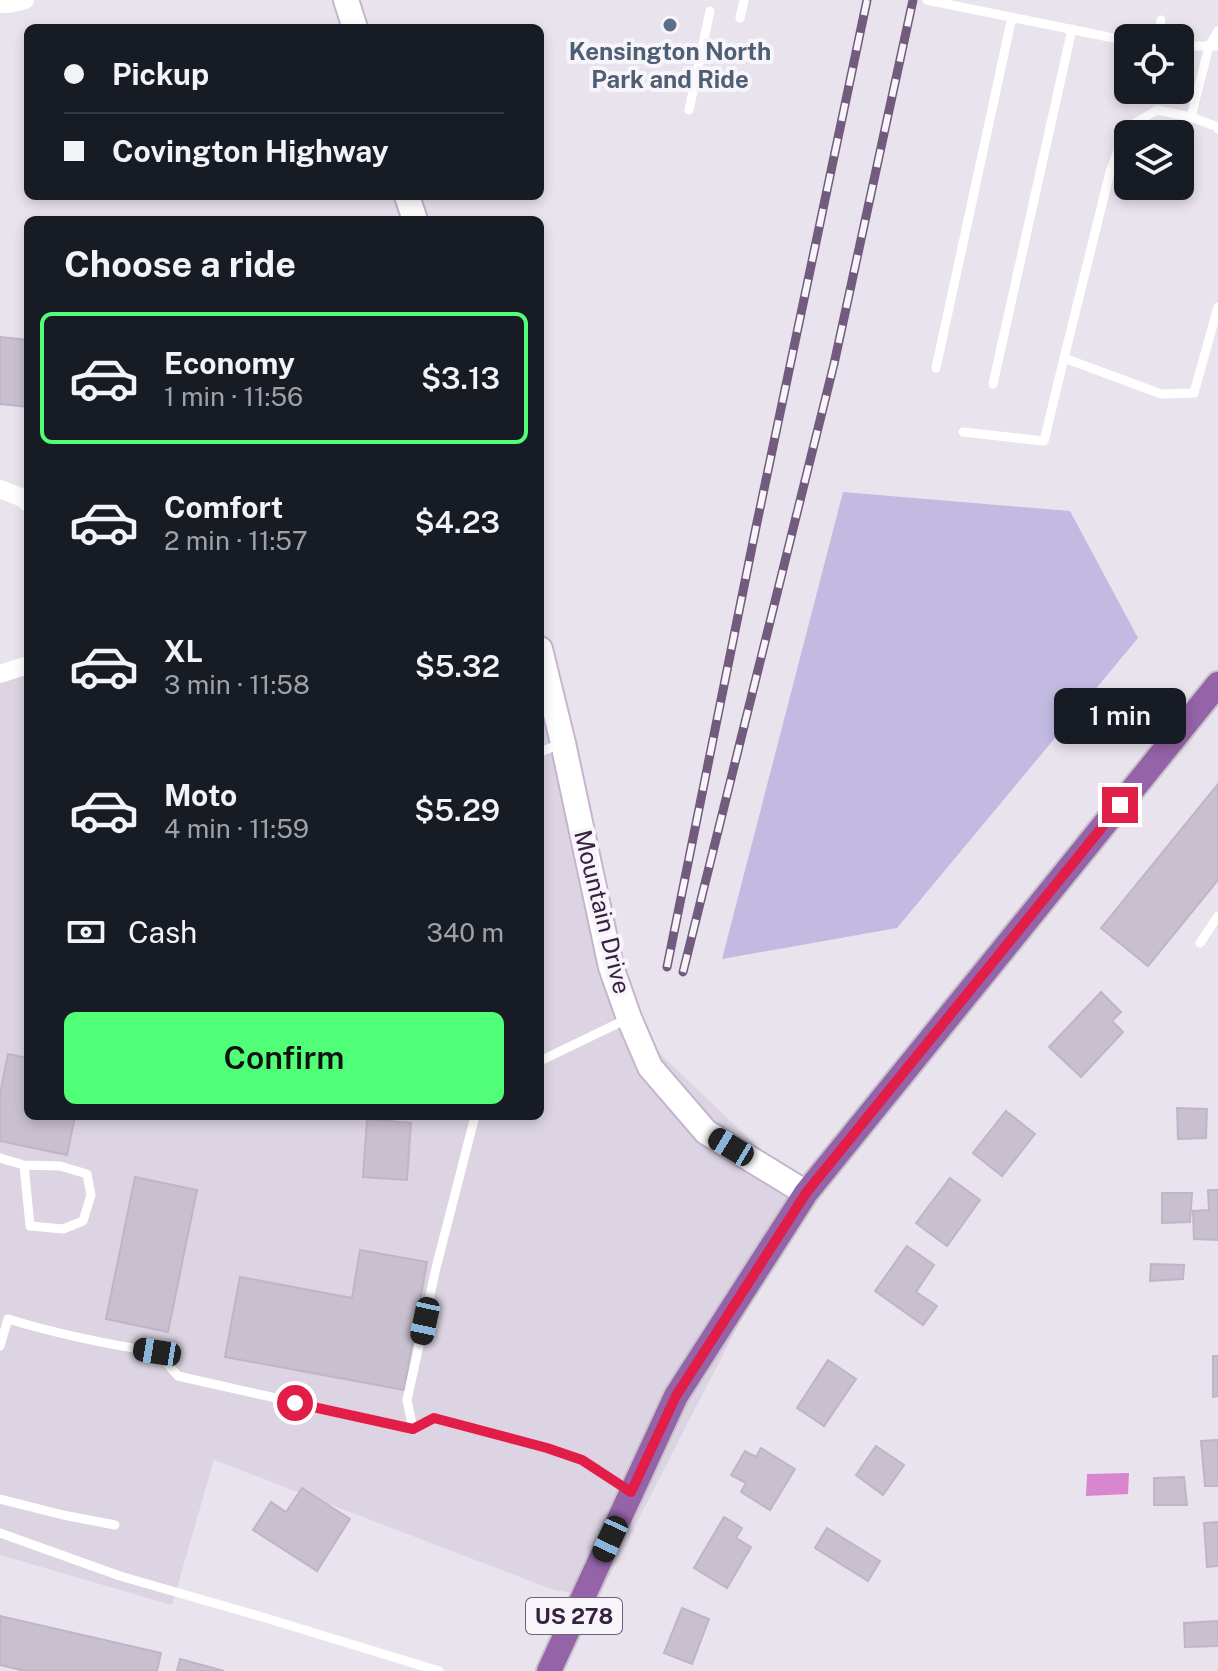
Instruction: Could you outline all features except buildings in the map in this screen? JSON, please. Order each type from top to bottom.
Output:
[{"type":"main road","points":[[346,0],[354,24]]},
{"type":"main road","name":"Mountain Drive","points":[[544,665],[611,967],[650,1067],[706,1132],[806,1193]]},
{"type":"main road","name":"US 278","points":[[549,1671],[676,1396],[806,1193],[1218,684]]},
{"type":"street","points":[[0,4],[25,0]]},
{"type":"street","points":[[0,489],[24,499]]},
{"type":"street","points":[[0,674],[24,666]]},
{"type":"lane","points":[[740,18],[744,0]]},
{"type":"lane","points":[[927,0],[1114,38]]},
{"type":"lane","points":[[689,110],[710,11]]},
{"type":"lane","points":[[936,368],[1012,17]]},
{"type":"lane","points":[[1160,24],[1161,20]]},
{"type":"lane","points":[[993,384],[1072,29]]},
{"type":"lane","points":[[1191,117],[1218,31]]},
{"type":"lane","points":[[963,432],[1044,441],[1110,172],[1127,128],[1157,110],[1191,117],[1218,129]]},
{"type":"lane","points":[[1064,358],[1161,394],[1194,393],[1218,307]]},
{"type":"lane","points":[[544,750],[563,743]]},
{"type":"lane","points":[[1200,943],[1218,916]]},
{"type":"lane","points":[[544,1059],[629,1018]]},
{"type":"lane","points":[[413,1429],[407,1400],[436,1268],[474,1120]]},
{"type":"lane","points":[[0,1158],[24,1165],[60,1166],[87,1174],[91,1195],[83,1221],[63,1229],[30,1226],[24,1165]]},
{"type":"lane","points":[[0,1346],[8,1319],[49,1331],[157,1352],[178,1376],[413,1429],[434,1418],[547,1448],[582,1460],[631,1492]]},
{"type":"lane","points":[[0,1499],[115,1525]]},
{"type":"lane","points":[[0,1533],[120,1576],[439,1671]]},
{"type":"shaded area","points":[[843,492],[1070,511],[1138,638],[897,928],[722,959]]},
{"type":"shaded area","points":[[24,668],[24,1120],[544,1120],[544,719],[629,1024],[806,1193],[598,1598],[551,1589],[214,1460],[172,1605],[0,1555],[0,677]]},
{"type":"shaded area","points":[[1129,1473],[1128,1494],[1086,1496],[1087,1474]]},
{"type":"railway","points":[[667,967],[867,0]]},
{"type":"railway","points":[[683,972],[834,364],[913,0]]},
{"type":"place","name":"Kensington North Park and Ride","points":[[670,25]]},
{"type":"route","points":[[295,1403],[413,1429],[434,1418],[582,1460],[631,1492],[676,1396],[806,1193],[1120,805]]}]
